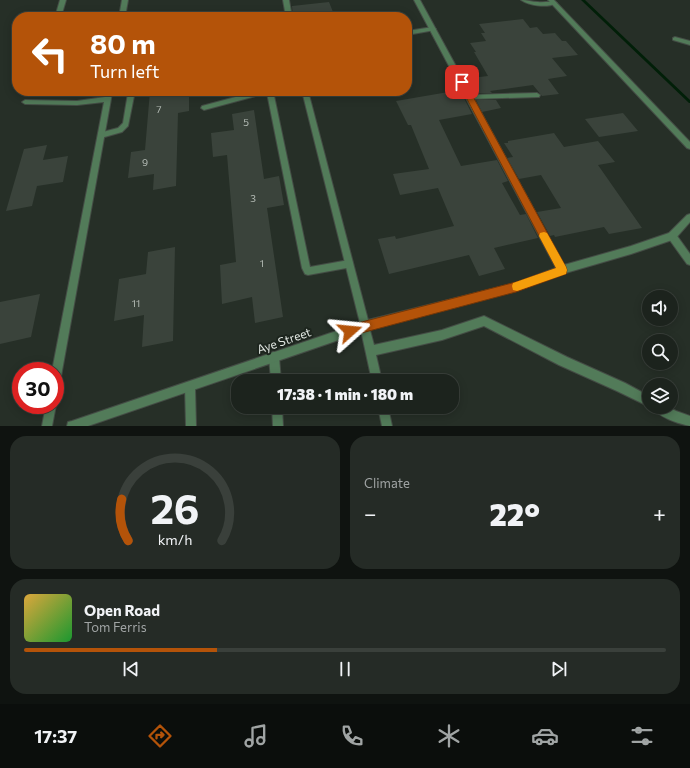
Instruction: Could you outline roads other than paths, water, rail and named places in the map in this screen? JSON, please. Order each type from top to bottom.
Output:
[{"type":"street","points":[[59,12],[63,0]]},
{"type":"street","points":[[123,12],[125,0]]},
{"type":"street","points":[[288,12],[286,0],[291,0]]},
{"type":"street","points":[[417,0],[562,270]]},
{"type":"street","points":[[524,0],[537,4],[553,1],[690,146]]},
{"type":"street","points":[[412,32],[433,29]]},
{"type":"street","points":[[675,39],[690,43]]},
{"type":"street","points":[[470,97],[537,95]]},
{"type":"street","points":[[25,102],[77,103],[101,96]]},
{"type":"street","points":[[59,362],[108,96]]},
{"type":"street","points":[[101,134],[120,130],[126,124],[131,96]]},
{"type":"street","points":[[204,108],[248,96]]},
{"type":"street","points":[[271,96],[305,265],[308,271],[349,264]]},
{"type":"street","points":[[306,96],[375,374]]},
{"type":"street","points":[[690,217],[672,236],[690,261]]},
{"type":"street","name":"Aye Street","points":[[72,426],[364,326],[516,287],[562,270],[631,250],[672,236]]},
{"type":"street","points":[[370,351],[442,335],[484,321],[642,398]]},
{"type":"street","points":[[274,357],[275,374]]},
{"type":"street","points":[[190,386],[191,426]]},
{"type":"street","points":[[47,426],[49,414]]},
{"type":"street","points":[[277,414],[278,426]]},
{"type":"street","points":[[384,414],[387,426]]},
{"type":"street","points":[[670,414],[690,421]]},
{"type":"waterway","points":[[583,0],[690,102]]}]
